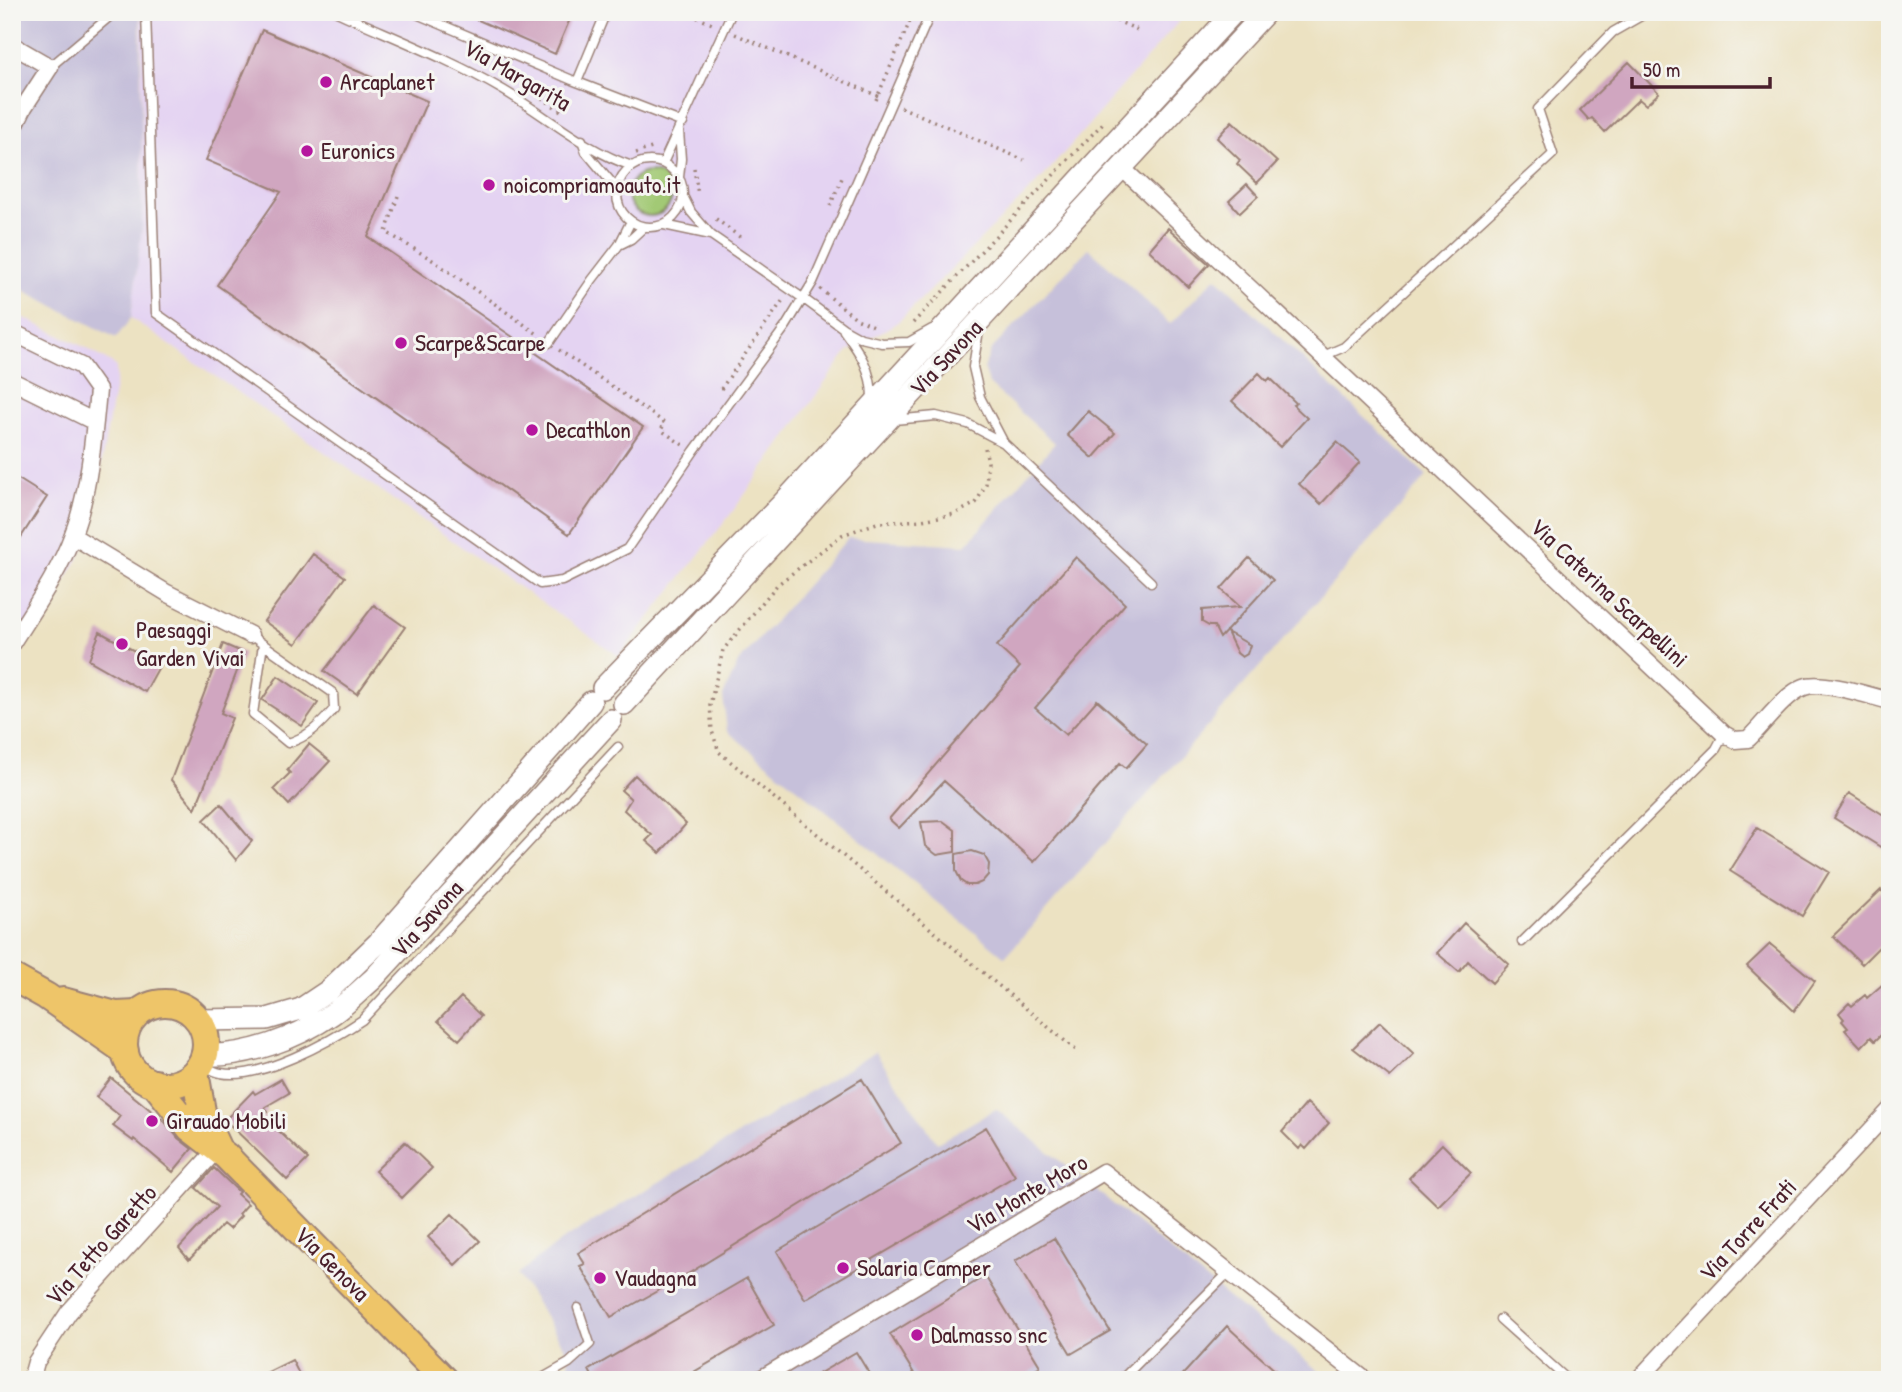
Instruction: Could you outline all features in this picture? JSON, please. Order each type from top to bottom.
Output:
[{"type":"main road","points":[[12,977],[46,996],[124,1051]]},
{"type":"main road","points":[[46,996],[116,1015],[137,1014]]},
{"type":"main road","points":[[175,1004],[188,1010],[198,1020],[204,1030],[206,1042],[200,1063],[176,1083],[154,1083],[134,1072],[124,1051],[124,1038],[137,1014],[148,1006],[175,1004]]},
{"type":"main road","name":"Via Genova","points":[[200,1063],[203,1117],[217,1149]]},
{"type":"main road","name":"Via Genova","points":[[154,1083],[190,1128],[217,1149],[446,1380]]},
{"type":"street","name":"Via Savona","points":[[200,1063],[273,1042],[333,1013],[373,979],[618,712],[881,413],[958,313],[1234,12]]},
{"type":"street","name":"Via Savona","points":[[198,1020],[267,1019],[300,1009],[328,991],[387,933],[597,695],[781,505],[980,321],[1266,12]]},
{"type":"street","points":[[12,45],[50,67],[24,107],[12,132]]},
{"type":"street","name":"Via Caterina Scarpellini","points":[[1122,169],[1724,734]]},
{"type":"street","points":[[12,332],[81,366],[98,390],[83,498],[73,536],[61,564],[12,643]]},
{"type":"street","points":[[12,380],[95,422]]},
{"type":"street","points":[[73,536],[167,593],[256,639]]},
{"type":"street","points":[[1724,734],[1735,740],[1748,739],[1795,691],[1806,685],[1819,685],[1890,701]]},
{"type":"street","name":"Via Torre Frati","points":[[1638,1380],[1890,1110]]},
{"type":"street","name":"Via Tetto Garetto","points":[[31,1380],[36,1362],[69,1312],[217,1149]]},
{"type":"street","name":"Via Monte Moro","points":[[759,1380],[1103,1172],[1365,1380]]},
{"type":"lane","points":[[50,67],[115,12]]},
{"type":"lane","points":[[146,12],[156,313],[540,584],[562,581],[627,549],[804,299],[931,12]]},
{"type":"lane","name":"Via Margarita","points":[[337,12],[450,62],[501,89],[600,152],[632,166]]},
{"type":"lane","points":[[412,12],[576,82],[680,134]]},
{"type":"lane","points":[[576,82],[606,12]]},
{"type":"lane","points":[[663,163],[680,134],[732,12]]},
{"type":"lane","points":[[1321,357],[1344,346],[1553,154],[1538,109],[1614,32],[1648,12]]},
{"type":"lane","points":[[680,134],[679,177],[684,198],[691,212],[710,235],[843,328],[861,338],[882,344],[909,342],[958,313]]},
{"type":"lane","points":[[582,140],[586,152],[617,189]]},
{"type":"lane","points":[[679,177],[663,163],[642,162],[632,166],[620,180],[617,189],[619,207],[631,222],[644,227],[664,225],[710,235]]},
{"type":"lane","points":[[664,225],[675,217],[684,198]]},
{"type":"lane","points":[[549,343],[592,279],[619,245],[631,222]]},
{"type":"lane","points":[[619,245],[631,239],[644,227]]},
{"type":"lane","points":[[980,321],[973,368],[980,397],[1004,443]]},
{"type":"lane","points":[[843,328],[866,361],[881,413],[936,416],[968,425],[1004,443],[1151,582]]},
{"type":"lane","points":[[256,639],[333,694],[334,709],[316,729],[301,739],[288,743],[253,714],[256,639]]},
{"type":"lane","points":[[1522,942],[1716,749],[1724,734]]},
{"type":"lane","points":[[200,1063],[218,1073],[234,1074],[282,1063],[335,1038],[362,1020],[618,747]]},
{"type":"lane","points":[[1121,1380],[1229,1272]]},
{"type":"lane","points":[[539,1380],[569,1363],[590,1344],[578,1308]]},
{"type":"lane","points":[[1500,1319],[1568,1380]]},
{"type":"path","points":[[684,12],[1024,160]]},
{"type":"path","points":[[873,107],[914,12]]},
{"type":"path","points":[[1097,12],[1140,31]]},
{"type":"path","points":[[519,84],[572,118]]},
{"type":"path","points":[[906,330],[1104,121]]},
{"type":"path","points":[[628,154],[658,146],[667,135],[680,134],[691,149],[701,204]]},
{"type":"path","points":[[826,216],[847,168]]},
{"type":"path","points":[[398,196],[386,232],[434,261],[665,423],[661,430],[665,434],[684,446],[689,439]]},
{"type":"path","points":[[715,218],[748,243]]},
{"type":"path","points":[[812,284],[858,319],[882,330]]},
{"type":"path","points":[[715,399],[790,289]]},
{"type":"path","points":[[968,425],[984,442],[988,462],[986,484],[976,503],[955,514],[922,520],[877,523],[842,535],[777,585],[723,650],[710,705],[712,731],[719,752],[728,760],[1077,1051]]},
{"type":"shaded area","points":[[12,12],[140,12],[142,227],[131,318],[116,338],[12,284]]},
{"type":"shaded area","points":[[141,12],[1187,12],[1043,177],[898,322],[847,352],[730,515],[619,656],[131,318],[142,227]]},
{"type":"shaded area","points":[[1089,248],[1170,324],[1216,277],[1427,476],[1005,957],[727,731],[723,696],[738,663],[848,538],[966,545],[1055,443],[989,384],[984,367],[991,350]]},
{"type":"shaded area","points":[[12,312],[86,348],[116,366],[116,380],[89,532],[82,552],[12,669]]},
{"type":"shaded area","points":[[875,1052],[937,1143],[996,1109],[1330,1380],[562,1380],[569,1363],[566,1350],[518,1274],[561,1241]]},
{"type":"green space","points":[[650,172],[665,179],[672,194],[665,209],[650,216],[635,209],[628,194],[635,179]]},
{"type":"building","points":[[460,12],[573,12],[555,54]]},
{"type":"building","points":[[262,30],[427,101],[368,237],[643,427],[569,534],[217,285],[281,192],[206,160]]},
{"type":"building","points":[[1629,62],[1659,93],[1646,105],[1639,99],[1605,132],[1580,110]]},
{"type":"building","points":[[1232,121],[1277,162],[1257,183],[1237,164],[1240,160],[1217,138]]},
{"type":"building","points":[[1247,184],[1258,196],[1240,213],[1229,201]]},
{"type":"building","points":[[1168,228],[1209,264],[1188,287],[1149,250]]},
{"type":"building","points":[[1259,373],[1267,381],[1270,378],[1296,403],[1293,405],[1307,418],[1280,447],[1232,401]]},
{"type":"building","points":[[1088,411],[1115,433],[1093,458],[1067,435]]},
{"type":"building","points":[[1337,442],[1360,462],[1321,504],[1299,484]]},
{"type":"building","points":[[12,475],[47,497],[12,551]]},
{"type":"building","points":[[313,554],[345,577],[296,644],[264,621]]},
{"type":"building","points":[[1076,557],[1125,604],[1035,708],[1066,735],[1097,700],[1147,744],[1126,768],[1120,763],[1034,862],[944,781],[899,828],[889,819],[1020,667],[997,646]]},
{"type":"building","points":[[1249,558],[1273,580],[1220,638],[1214,626],[1202,622],[1202,610],[1240,607],[1221,589]]},
{"type":"building","points":[[374,605],[405,627],[357,694],[324,671]]},
{"type":"building","points":[[100,632],[160,665],[145,692],[89,660]]},
{"type":"building","points":[[1227,632],[1250,645],[1247,654],[1242,657],[1237,653]]},
{"type":"building","points":[[223,644],[244,653],[221,713],[232,718],[195,809],[171,780]]},
{"type":"building","points":[[278,676],[318,703],[302,726],[262,700]]},
{"type":"building","points":[[309,744],[330,761],[289,805],[274,789],[290,773],[287,770]]},
{"type":"building","points":[[635,775],[686,824],[660,853],[646,841],[652,835],[624,810],[631,799],[621,790]]},
{"type":"building","points":[[1849,793],[1890,819],[1890,853],[1834,818]]},
{"type":"building","points":[[221,804],[252,841],[236,860],[204,820]]},
{"type":"building","points":[[943,821],[955,830],[955,852],[937,855],[925,846],[921,822]]},
{"type":"building","points":[[1757,828],[1829,872],[1802,916],[1730,871]]},
{"type":"building","points":[[972,851],[984,855],[989,864],[988,875],[982,882],[967,885],[961,881],[956,871],[956,854]]},
{"type":"building","points":[[1881,890],[1890,899],[1890,936],[1862,964],[1833,936]]},
{"type":"building","points":[[1464,923],[1509,964],[1492,983],[1468,961],[1459,972],[1437,953]]},
{"type":"building","points":[[1770,944],[1815,981],[1794,1011],[1747,966]]},
{"type":"building","points":[[1883,984],[1890,991],[1890,1020],[1883,1026],[1886,1030],[1875,1041],[1871,1037],[1861,1047],[1845,1030],[1848,1028],[1839,1013],[1849,1003],[1852,1006],[1865,995],[1867,998]]},
{"type":"building","points":[[461,997],[481,1016],[459,1040],[438,1021]]},
{"type":"building","points":[[1380,1022],[1414,1054],[1390,1077],[1353,1048]]},
{"type":"building","points":[[111,1078],[165,1122],[178,1138],[192,1149],[173,1172],[134,1139],[133,1141],[113,1126],[120,1116],[96,1097]]},
{"type":"building","points":[[281,1079],[289,1093],[265,1107],[268,1112],[263,1116],[308,1159],[287,1180],[225,1120],[253,1091],[255,1094]]},
{"type":"building","points":[[862,1079],[901,1143],[691,1272],[611,1317],[580,1266],[585,1264],[578,1253]]},
{"type":"building","points":[[1307,1103],[1329,1123],[1306,1149],[1302,1145],[1299,1149],[1282,1132]]},
{"type":"building","points":[[986,1127],[1015,1176],[805,1299],[777,1251]]},
{"type":"building","points":[[405,1142],[432,1168],[402,1198],[375,1171]]},
{"type":"building","points":[[1442,1144],[1471,1173],[1438,1206],[1409,1178]]},
{"type":"building","points":[[214,1168],[248,1204],[229,1229],[223,1224],[189,1260],[179,1248],[217,1207],[196,1188]]},
{"type":"building","points":[[452,1214],[480,1241],[455,1265],[428,1237]]},
{"type":"building","points":[[1054,1238],[1110,1331],[1071,1354],[1015,1261]]},
{"type":"building","points":[[985,1276],[1040,1366],[1017,1380],[918,1380],[890,1334]]},
{"type":"building","points":[[747,1278],[774,1325],[680,1380],[594,1380],[589,1370]]},
{"type":"building","points":[[1227,1326],[1258,1355],[1286,1380],[1178,1380]]},
{"type":"building","points":[[856,1352],[873,1380],[808,1380]]},
{"type":"building","points":[[292,1360],[302,1380],[252,1380]]},
{"type":"place","name":"Arcaplanet","points":[[326,82]]},
{"type":"place","name":"Euronics","points":[[307,151]]},
{"type":"place","name":"noicompriamoauto.it","points":[[489,185]]},
{"type":"place","name":"Scarpe&Scarpe","points":[[401,343]]},
{"type":"place","name":"Decathlon","points":[[532,430]]},
{"type":"place","name":"Paesaggi Garden Vivai","points":[[122,644]]},
{"type":"place","name":"Giraudo Mobili","points":[[152,1121]]},
{"type":"place","name":"Solaria Camper","points":[[843,1268]]},
{"type":"place","name":"Vaudagna","points":[[600,1278]]},
{"type":"place","name":"Dalmasso snc","points":[[917,1335]]}]
